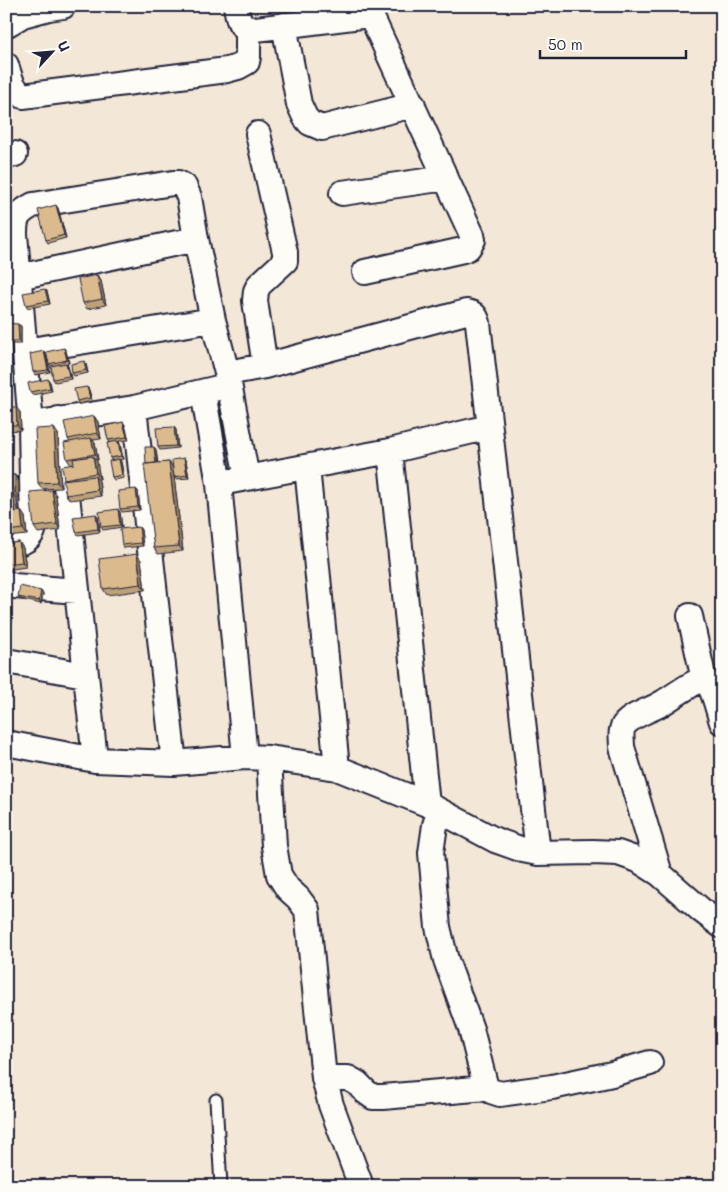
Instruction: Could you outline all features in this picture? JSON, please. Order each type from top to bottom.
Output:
[{"type":"street","points":[[6,25],[23,15],[63,6]]},
{"type":"street","points":[[236,6],[239,21],[243,27],[248,29],[361,16],[368,16],[373,20],[473,240],[468,248],[463,250],[366,272]]},
{"type":"street","points":[[284,25],[299,104],[310,123],[322,128],[412,104]]},
{"type":"street","points":[[6,65],[14,88],[24,96],[227,70],[238,68],[247,62],[248,29]]},
{"type":"street","points":[[258,134],[285,252],[285,261],[259,284],[256,291],[255,301],[265,366]]},
{"type":"street","points":[[342,193],[446,178]]},
{"type":"street","points":[[6,544],[24,542],[33,531],[31,425],[15,225],[17,217],[22,211],[33,205],[173,183],[184,186],[189,197],[196,239],[228,379],[247,478]]},
{"type":"street","points":[[18,277],[196,239]]},
{"type":"street","points":[[31,425],[134,408],[202,392],[228,379],[265,366],[466,312],[470,312],[475,316],[478,323],[538,853]]},
{"type":"street","points":[[25,351],[213,320]]},
{"type":"street","points":[[202,392],[219,484],[245,757]]},
{"type":"street","points":[[134,408],[174,762]]},
{"type":"street","points":[[59,420],[94,760]]},
{"type":"street","points":[[219,484],[390,450],[489,427]]},
{"type":"street","points":[[390,450],[434,808],[435,825],[431,853],[438,927],[446,960],[471,1029],[486,1088],[491,1092],[500,1094],[552,1087],[612,1074],[650,1063]]},
{"type":"street","points":[[306,467],[337,768]]},
{"type":"street","points":[[6,583],[14,586],[77,591]]},
{"type":"street","points":[[690,616],[704,680]]},
{"type":"street","points":[[6,661],[85,675]]},
{"type":"street","points":[[660,874],[622,747],[621,735],[623,727],[631,718],[662,704],[685,688],[701,680],[708,681],[722,722]]},
{"type":"street","points":[[6,743],[94,760],[174,762],[245,757],[269,758],[337,768],[434,808],[495,840],[523,850],[538,853],[618,853],[638,860],[660,874],[722,926]]},
{"type":"street","points":[[269,758],[274,846],[280,875],[288,889],[307,910],[324,1078],[331,1105],[361,1186]]},
{"type":"street","points":[[324,1078],[348,1078],[373,1097],[486,1088]]},
{"type":"lane","points":[[216,1100],[221,1186]]},
{"type":"building","points":[[56,205],[64,235],[46,240],[38,210]]},
{"type":"building","points":[[97,275],[102,299],[83,303],[78,279]]},
{"type":"building","points":[[45,289],[48,301],[26,305],[23,293]]},
{"type":"building","points":[[6,323],[18,324],[19,341],[6,341]]},
{"type":"building","points":[[64,348],[67,360],[49,364],[46,352]]},
{"type":"building","points":[[44,351],[48,370],[33,372],[30,354]]},
{"type":"building","points":[[84,361],[86,370],[72,373],[71,364]]},
{"type":"building","points":[[66,363],[69,376],[53,379],[51,366]]},
{"type":"building","points":[[48,379],[50,388],[30,392],[28,383]]},
{"type":"building","points":[[87,387],[90,398],[77,401],[74,389]]},
{"type":"building","points":[[6,407],[16,407],[17,425],[6,425]]},
{"type":"building","points":[[94,416],[97,433],[68,439],[64,422]]},
{"type":"building","points":[[123,422],[127,437],[108,440],[105,426]]},
{"type":"building","points":[[174,427],[176,446],[158,447],[156,428]]},
{"type":"building","points":[[54,428],[57,482],[38,483],[35,429]]},
{"type":"building","points":[[91,438],[95,454],[67,459],[64,443]]},
{"type":"building","points":[[118,441],[121,456],[110,458],[107,443]]},
{"type":"building","points":[[145,447],[154,447],[156,463],[146,464]]},
{"type":"building","points":[[93,456],[96,473],[64,479],[62,466],[74,464],[73,459]]},
{"type":"building","points":[[184,458],[187,475],[174,477],[172,460]]},
{"type":"building","points":[[119,459],[122,475],[112,477],[109,461]]},
{"type":"building","points":[[169,462],[179,546],[154,548],[144,464]]},
{"type":"building","points":[[15,475],[15,492],[6,492],[6,476]]},
{"type":"building","points":[[95,476],[97,490],[66,495],[63,480]]},
{"type":"building","points":[[136,489],[138,507],[120,509],[118,491]]},
{"type":"building","points":[[52,490],[57,524],[34,527],[30,492]]},
{"type":"building","points":[[6,493],[13,493],[15,512],[21,511],[23,529],[6,531]]},
{"type":"building","points":[[118,509],[120,525],[101,527],[99,512]]},
{"type":"building","points":[[96,514],[98,529],[76,532],[73,517]]},
{"type":"building","points":[[139,527],[141,543],[122,545],[120,529]]},
{"type":"building","points":[[19,542],[22,562],[6,564],[6,544]]},
{"type":"building","points":[[137,554],[141,584],[103,589],[99,559]]},
{"type":"building","points":[[20,586],[41,591],[39,601],[18,597]]},
{"type":"building","points":[[6,617],[11,618],[7,632],[6,632]]}]
